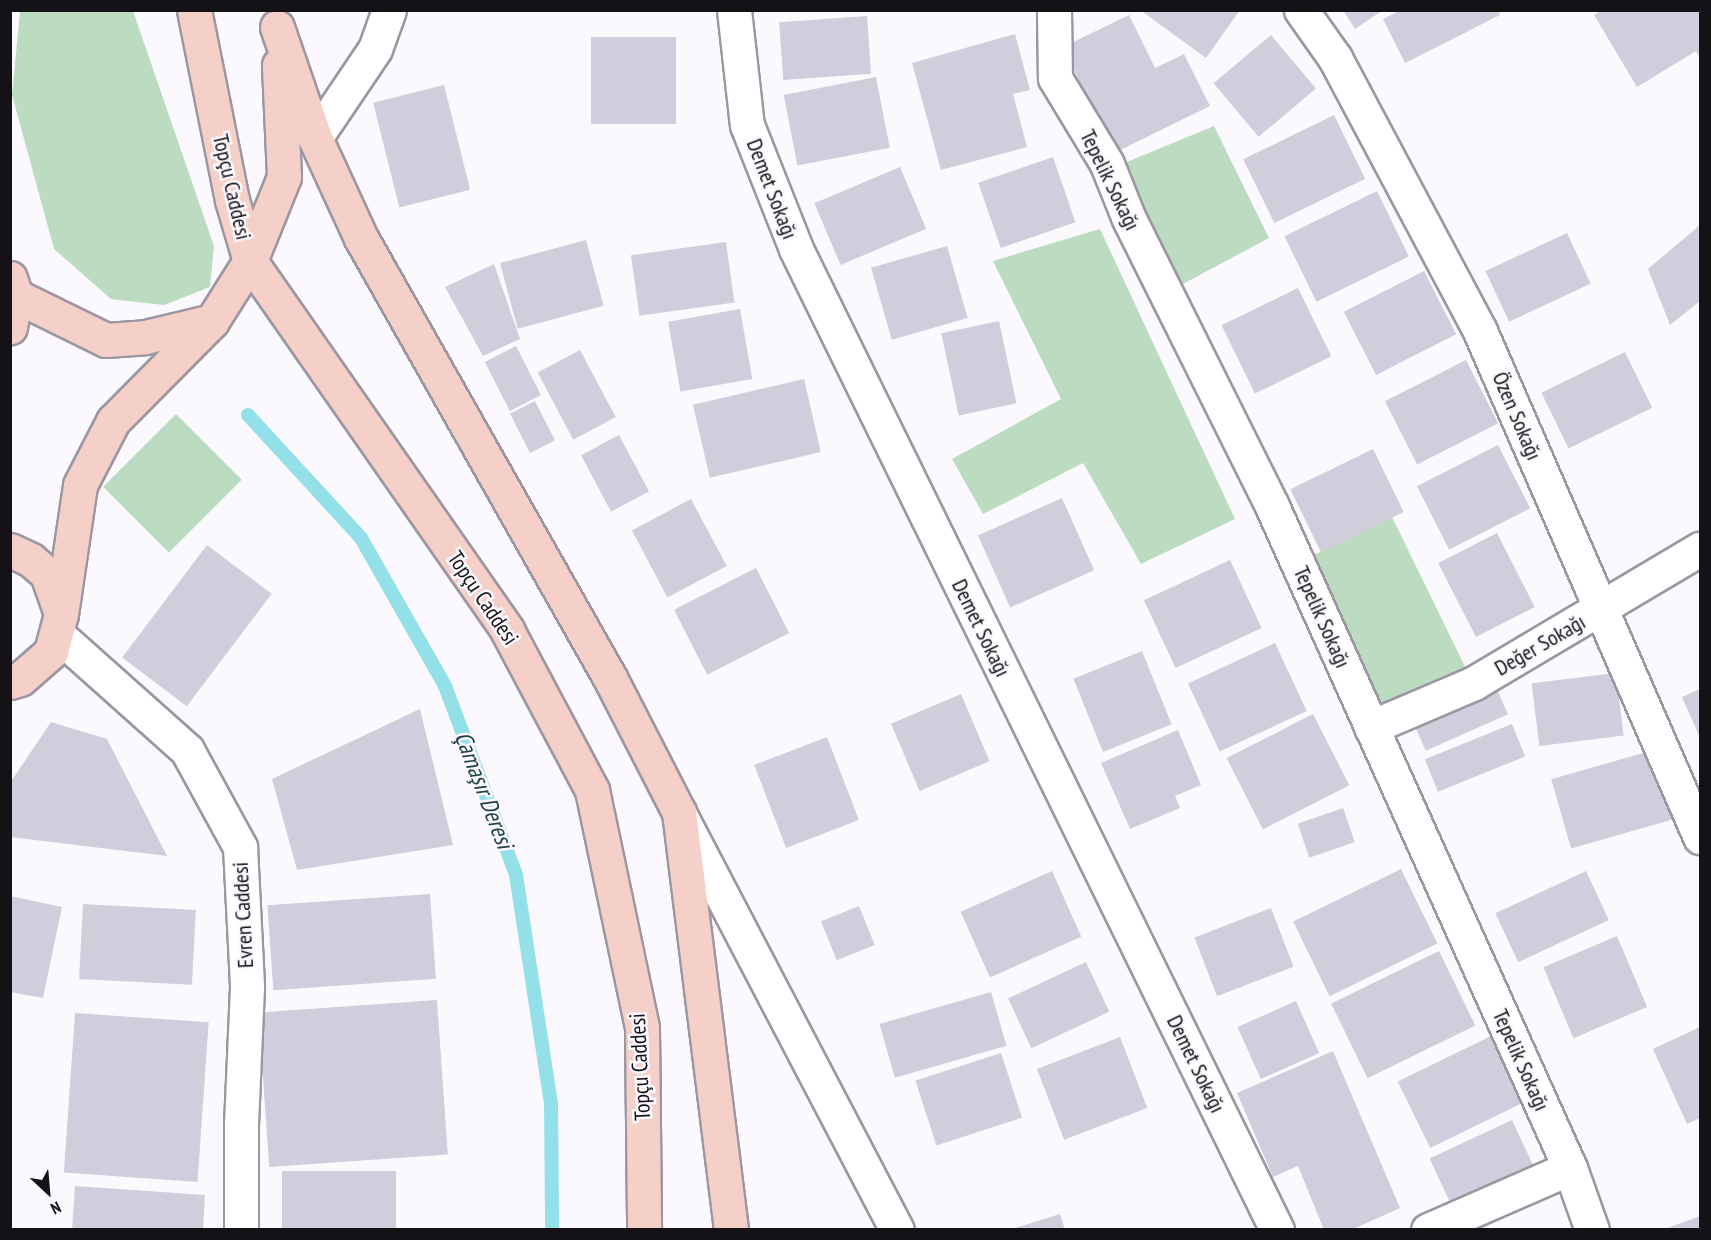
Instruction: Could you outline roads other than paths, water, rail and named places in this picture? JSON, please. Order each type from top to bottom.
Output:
[{"type":"street","name":"Topçu Caddesi","points":[[194,10],[232,200],[250,261],[507,630],[592,790],[642,1028],[644,1230]]},
{"type":"street","points":[[315,138],[375,49],[389,10]]},
{"type":"street","name":"Demet Sokağı","points":[[734,10],[747,125],[796,249],[1277,1230]]},
{"type":"street","name":"Tepelik Sokağı","points":[[1054,10],[1055,78],[1107,164],[1130,219],[1272,506],[1570,1168],[1592,1230]]},
{"type":"street","name":"Özen Sokağı","points":[[1301,10],[1335,58],[1480,332],[1701,837]]},
{"type":"street","points":[[14,686],[51,652],[60,624],[80,485],[113,421],[212,321],[250,261],[284,177],[276,19]]},
{"type":"street","points":[[276,19],[315,138],[361,238],[604,668],[897,1230]]},
{"type":"street","points":[[12,298],[106,340],[145,337],[212,321]]},
{"type":"street","name":"Değer Sokağı","points":[[1371,727],[1474,683],[1701,549]]},
{"type":"street","points":[[10,550],[31,560],[47,574],[60,624]]},
{"type":"street","name":"Evren Caddesi","points":[[60,624],[186,750],[240,847],[247,987],[241,1230]]},
{"type":"street","points":[[679,812],[731,1230]]},
{"type":"street","points":[[1428,1230],[1570,1168]]},
{"type":"waterway","name":"Çamaşır Deresi","points":[[248,415],[361,538],[445,686],[516,875],[551,1103],[552,1230]]}]
